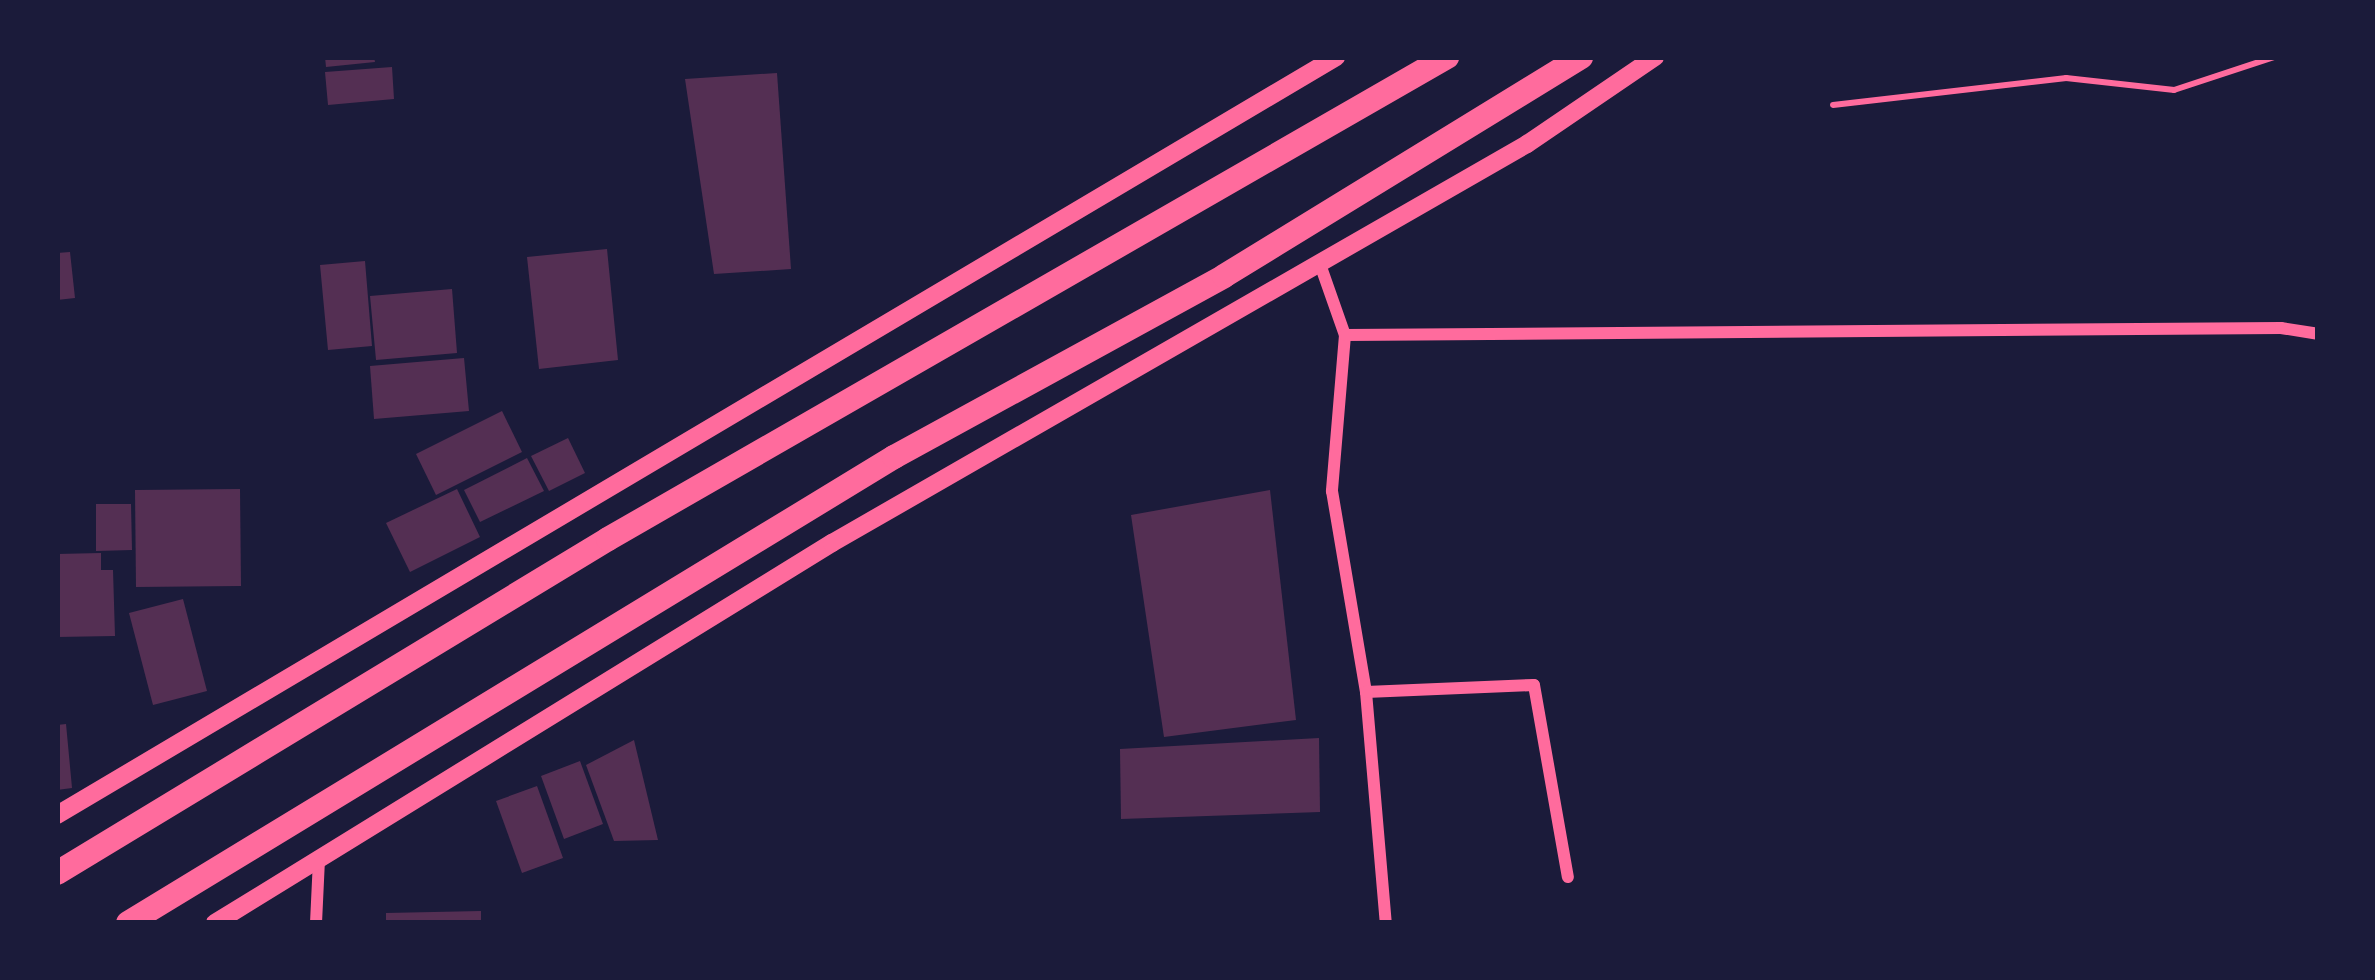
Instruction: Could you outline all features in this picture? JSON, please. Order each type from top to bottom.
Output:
[{"type":"highway","points":[[57,873],[628,527],[1447,57]]},
{"type":"highway","points":[[128,923],[894,458],[1224,276],[1581,57]]},
{"type":"street","points":[[215,923],[832,543],[1321,267],[1655,57]]},
{"type":"street","points":[[57,815],[1333,58]]},
{"type":"street","points":[[1321,267],[1345,334],[1332,490],[1366,692],[1386,923]]},
{"type":"street","points":[[1345,334],[2282,328],[2318,334]]},
{"type":"street","points":[[1366,692],[1534,685],[1568,877]]},
{"type":"street","points":[[316,923],[320,859]]},
{"type":"path","points":[[1833,105],[2066,78],[2174,90],[2274,57]]},
{"type":"building","points":[[325,57],[374,57],[375,62],[326,67]]},
{"type":"building","points":[[392,67],[394,99],[328,105],[325,72]]},
{"type":"building","points":[[777,73],[791,269],[714,274],[685,79]]},
{"type":"building","points":[[607,249],[618,360],[539,369],[527,257]]},
{"type":"building","points":[[70,252],[75,298],[57,300],[57,253]]},
{"type":"building","points":[[365,261],[372,346],[328,350],[320,265]]},
{"type":"building","points":[[452,289],[457,353],[376,360],[370,296]]},
{"type":"building","points":[[464,358],[469,411],[374,419],[370,366]]},
{"type":"building","points":[[502,411],[522,452],[436,495],[416,454]]},
{"type":"building","points":[[568,438],[585,473],[549,491],[531,456]]},
{"type":"building","points":[[527,458],[544,491],[480,522],[464,490]]},
{"type":"building","points":[[240,489],[241,586],[136,587],[135,490]]},
{"type":"building","points":[[457,489],[480,537],[410,572],[386,523]]},
{"type":"building","points":[[1270,490],[1296,720],[1164,737],[1131,515]]},
{"type":"building","points":[[96,504],[131,504],[132,550],[96,551]]},
{"type":"building","points":[[101,553],[101,570],[113,570],[115,636],[57,637],[57,554]]},
{"type":"building","points":[[183,599],[207,691],[153,705],[129,613]]},
{"type":"building","points":[[66,724],[72,788],[57,790],[57,725]]},
{"type":"building","points":[[1319,738],[1320,812],[1121,819],[1120,749]]},
{"type":"building","points":[[634,740],[658,840],[614,841],[586,765]]},
{"type":"building","points":[[580,761],[603,824],[564,839],[541,776]]},
{"type":"building","points":[[537,786],[563,858],[522,873],[496,801]]},
{"type":"building","points":[[481,911],[481,923],[386,923],[386,913]]}]
